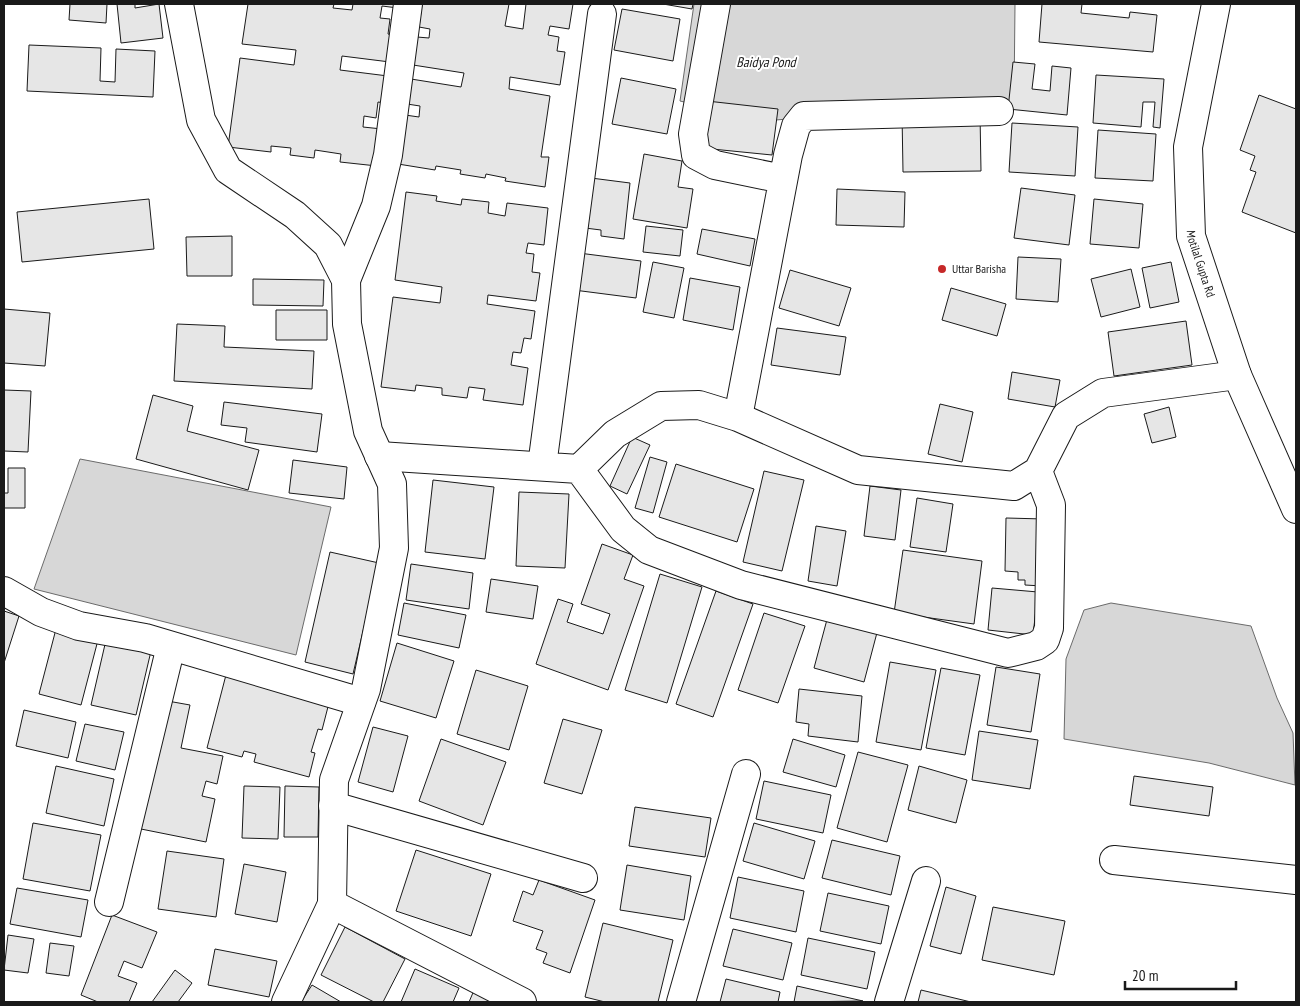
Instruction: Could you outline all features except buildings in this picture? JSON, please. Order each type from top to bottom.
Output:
[{"type":"street","points":[[179,4],[201,120],[228,170],[295,216],[328,244],[346,280]]},
{"type":"street","points":[[286,1002],[332,904],[334,780],[366,689],[394,548],[392,484],[368,431],[347,324],[346,280],[376,206],[388,155],[408,4]]},
{"type":"street","points":[[716,4],[693,134],[696,155],[715,165],[783,179]]},
{"type":"street","name":"Motilal Gupta Rd","points":[[1216,4],[1188,147],[1192,236],[1237,375],[1296,509]]},
{"type":"street","points":[[542,466],[602,14]]},
{"type":"street","points":[[738,417],[783,179],[796,126],[804,116],[999,111]]},
{"type":"street","points":[[379,456],[580,469],[615,434],[661,406],[700,405],[738,417],[858,470],[1014,486],[1038,470],[1066,416],[1103,393],[1237,375]]},
{"type":"street","points":[[580,469],[622,529],[649,550],[741,586],[1008,653],[1036,646],[1045,640],[1049,628],[1051,506],[1038,470]]},
{"type":"street","points":[[4,591],[41,612],[79,626],[145,638],[361,702]]},
{"type":"street","points":[[109,902],[171,646]]},
{"type":"street","points":[[681,1002],[746,774]]},
{"type":"street","points":[[333,806],[583,878]]},
{"type":"street","points":[[1114,860],[1296,880]]},
{"type":"street","points":[[889,1002],[926,881]]},
{"type":"street","points":[[332,904],[522,1002]]},
{"type":"water","name":"Baidya Pond","points":[[694,4],[1015,4],[1014,100],[764,121],[680,101]]},
{"type":"water","points":[[80,459],[331,507],[296,655],[34,589]]},
{"type":"water","points":[[1111,603],[1251,626],[1277,698],[1293,733],[1295,785],[1209,763],[1064,739],[1066,659],[1084,610]]},
{"type":"place","name":"Uttar Barisha","points":[[942,269]]}]
